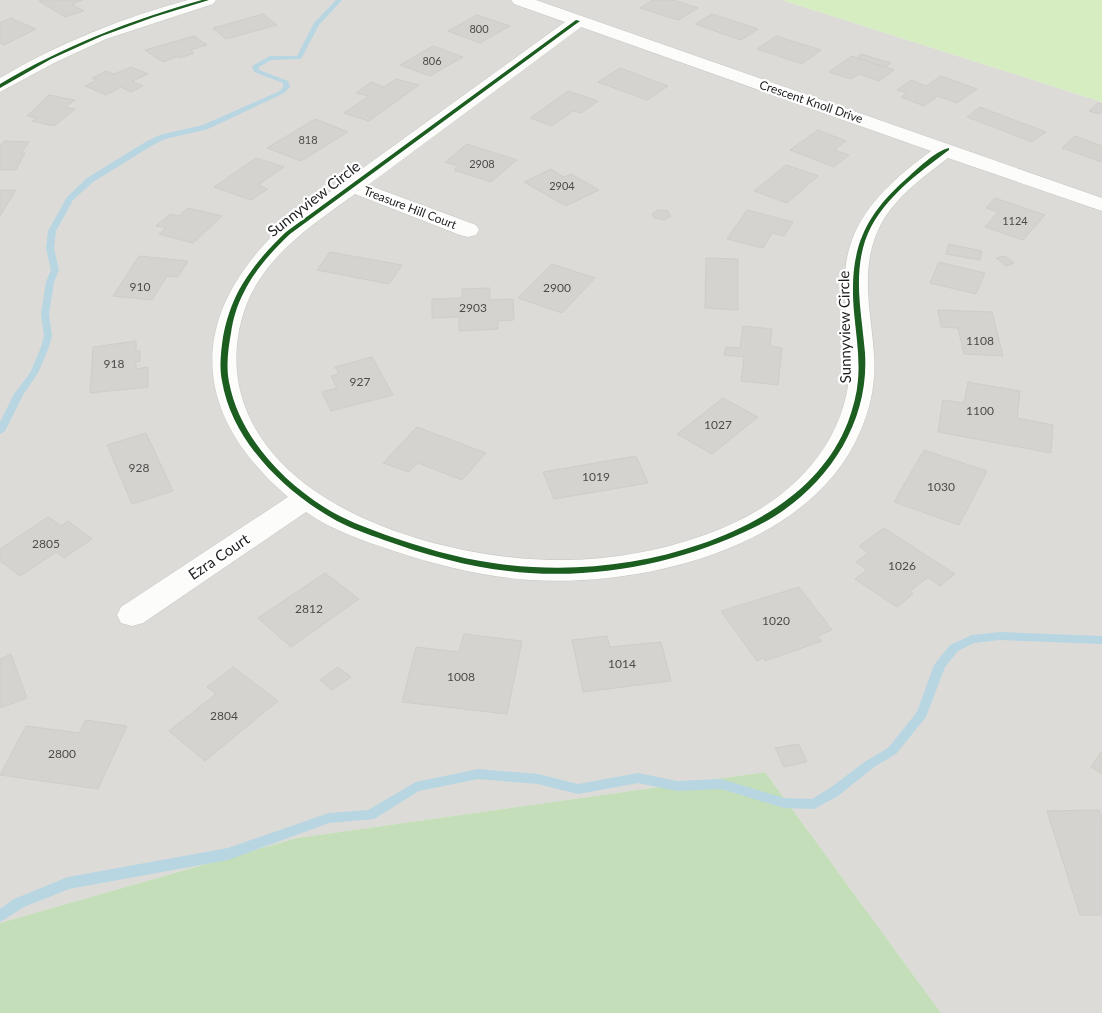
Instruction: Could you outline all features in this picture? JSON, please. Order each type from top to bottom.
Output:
[{"type":"street","points":[[0,86],[31,66],[92,37],[137,20],[207,0]]},
{"type":"street","name":"Crescent Knoll Drive","points":[[520,0],[1102,205]]},
{"type":"street","name":"Sunnyview Circle","points":[[578,21],[288,233],[268,252],[252,272],[240,293],[230,319],[225,358],[225,382],[234,409],[264,459],[287,484],[305,498],[342,521],[414,549],[459,561],[532,570],[612,568],[655,560],[696,549],[757,523],[807,489],[827,469],[840,447],[854,419],[860,390],[862,358],[857,312],[856,275],[863,238],[888,201],[914,173],[947,149]]},
{"type":"street","name":"Treasure Hill Court","points":[[352,186],[468,230]]},
{"type":"street","name":"Ezra Court","points":[[132,615],[305,498]]},
{"type":"shaded area","points":[[0,0],[782,0],[1102,102],[1102,1013],[941,1013],[765,772],[297,838],[0,923]]},
{"type":"green space","points":[[782,0],[1102,0],[1102,102]]},
{"type":"green space","points":[[765,772],[941,1013],[0,1013],[0,923],[297,838]]},
{"type":"building","points":[[83,0],[72,4],[84,11],[65,17],[39,1]]},
{"type":"building","points":[[653,0],[674,0],[698,8],[678,20],[640,8]]},
{"type":"building","points":[[263,14],[277,25],[226,39],[213,28]]},
{"type":"building","points":[[712,14],[758,29],[741,40],[695,24]]},
{"type":"building","points":[[477,15],[510,26],[480,43],[448,31]]},
{"type":"building","points":[[11,18],[36,29],[4,45],[0,43],[0,23]]},
{"type":"building","points":[[194,36],[207,45],[190,50],[194,53],[180,58],[178,56],[163,62],[145,50]]},
{"type":"building","points":[[776,36],[821,50],[802,64],[757,49]]},
{"type":"building","points":[[433,46],[463,57],[430,76],[400,65]]},
{"type":"building","points":[[861,54],[891,63],[885,67],[857,58]]},
{"type":"building","points":[[852,56],[894,70],[879,81],[859,74],[851,79],[829,72]]},
{"type":"building","points":[[131,67],[148,74],[132,81],[143,86],[131,92],[121,87],[106,95],[85,86],[97,80],[92,78],[106,71],[114,74]]},
{"type":"building","points":[[620,68],[668,86],[647,100],[598,82]]},
{"type":"building","points":[[941,76],[977,89],[957,103],[938,96],[924,106],[901,97],[907,93],[897,90],[911,80],[926,86]]},
{"type":"building","points":[[396,79],[419,85],[369,121],[344,113],[369,96],[356,93],[371,82],[384,87]]},
{"type":"building","points":[[568,91],[598,101],[581,113],[573,111],[552,126],[530,118]]},
{"type":"building","points":[[49,95],[75,100],[65,107],[75,109],[54,126],[32,121],[37,118],[27,116]]},
{"type":"building","points":[[1098,103],[1102,104],[1102,112],[1098,114],[1089,111]]},
{"type":"building","points":[[980,107],[1046,132],[1032,142],[967,117]]},
{"type":"building","points":[[315,119],[348,132],[301,161],[267,148]]},
{"type":"building","points":[[818,130],[846,141],[834,150],[849,155],[834,167],[790,150]]},
{"type":"building","points":[[1075,136],[1102,146],[1102,162],[1062,148]]},
{"type":"building","points":[[4,141],[29,142],[21,153],[25,153],[16,170],[0,170],[0,146]]},
{"type":"building","points":[[467,144],[517,160],[491,182],[454,170],[458,166],[445,162]]},
{"type":"building","points":[[256,158],[284,167],[258,185],[268,189],[251,200],[214,187]]},
{"type":"building","points":[[786,165],[818,176],[787,203],[754,191]]},
{"type":"building","points":[[551,169],[564,177],[571,174],[599,190],[566,206],[524,182]]},
{"type":"building","points":[[0,190],[16,190],[0,216]]},
{"type":"building","points":[[995,198],[1045,215],[1023,240],[985,227],[998,212],[986,208]]},
{"type":"building","points":[[188,208],[222,216],[193,243],[159,234],[166,228],[156,226],[170,214],[179,216]]},
{"type":"building","points":[[658,210],[668,211],[671,216],[664,220],[655,218],[652,214]]},
{"type":"building","points":[[747,210],[793,222],[784,236],[772,233],[763,248],[727,239]]},
{"type":"building","points":[[949,244],[982,251],[980,260],[946,254]]},
{"type":"building","points":[[330,252],[402,265],[389,284],[317,270]]},
{"type":"building","points":[[139,256],[188,261],[178,277],[167,276],[152,300],[113,296]]},
{"type":"building","points":[[1005,256],[1014,263],[1006,266],[996,258]]},
{"type":"building","points":[[706,258],[738,259],[738,310],[705,308]]},
{"type":"building","points":[[939,262],[985,273],[976,294],[930,283]]},
{"type":"building","points":[[552,264],[595,278],[562,313],[518,298]]},
{"type":"building","points":[[490,288],[490,300],[513,299],[514,320],[498,321],[498,329],[459,331],[459,317],[432,318],[432,299],[462,298],[462,289]]},
{"type":"building","points":[[938,310],[992,312],[1003,356],[964,354],[958,328],[941,327]]},
{"type":"building","points":[[743,326],[772,329],[770,346],[782,348],[778,385],[741,381],[744,357],[724,355],[726,347],[740,348]]},
{"type":"building","points":[[136,341],[136,351],[140,351],[140,361],[136,362],[136,369],[148,367],[148,387],[90,393],[93,347]]},
{"type":"building","points":[[372,357],[393,395],[331,411],[322,392],[337,388],[331,376],[339,374],[335,367]]},
{"type":"building","points":[[968,382],[1020,391],[1017,418],[1053,425],[1051,453],[938,432],[943,400],[964,403]]},
{"type":"building","points":[[723,398],[758,417],[712,454],[677,434]]},
{"type":"building","points":[[417,427],[486,453],[462,480],[418,463],[409,472],[383,463]]},
{"type":"building","points":[[146,433],[173,491],[132,504],[107,445]]},
{"type":"building","points":[[924,450],[987,471],[959,525],[894,502]]},
{"type":"building","points":[[636,456],[648,483],[554,499],[543,472]]},
{"type":"building","points":[[48,517],[61,526],[68,521],[92,539],[64,558],[56,552],[20,576],[0,561],[0,549]]},
{"type":"building","points":[[884,528],[955,574],[940,586],[928,577],[910,591],[913,594],[897,607],[855,579],[867,570],[856,562],[868,553],[859,546]]},
{"type":"building","points":[[325,573],[359,599],[291,647],[258,618]]},
{"type":"building","points":[[799,587],[832,630],[817,636],[822,641],[765,661],[764,658],[757,661],[721,611]]},
{"type":"building","points":[[464,634],[522,641],[507,714],[402,702],[416,647],[459,652]]},
{"type":"building","points":[[607,636],[610,647],[661,642],[671,681],[583,692],[572,640]]},
{"type":"building","points":[[11,654],[27,698],[0,708],[0,659]]},
{"type":"building","points":[[233,667],[278,701],[205,761],[169,731],[216,694],[207,687]]},
{"type":"building","points":[[338,667],[351,677],[332,690],[320,680]]},
{"type":"building","points":[[86,720],[127,726],[98,789],[0,775],[26,726],[79,733]]},
{"type":"building","points":[[799,744],[807,762],[784,767],[775,748]]},
{"type":"building","points":[[1102,751],[1102,774],[1091,767]]},
{"type":"building","points":[[1099,810],[1102,818],[1102,915],[1080,915],[1047,811]]},
{"type":"waterway","points":[[0,431],[19,394],[34,373],[45,347],[48,336],[45,314],[50,282],[55,270],[50,248],[52,231],[70,199],[90,180],[150,143],[163,137],[205,127],[282,92],[287,87],[286,82],[256,71],[255,66],[270,58],[299,58],[316,24],[339,0]]},
{"type":"waterway","points":[[0,916],[19,903],[68,883],[228,854],[329,818],[370,815],[416,787],[478,774],[538,779],[578,789],[638,778],[677,786],[721,784],[784,803],[814,804],[834,792],[870,764],[892,751],[922,714],[940,665],[954,648],[972,639],[1000,636],[1102,640]]},
{"type":"cycle path","points":[[0,86],[49,58],[100,35],[153,16],[207,0]]},
{"type":"cycle path","points":[[578,21],[288,233],[258,265],[236,302],[226,341],[224,372],[231,403],[240,424],[252,444],[285,480],[303,496],[349,524],[414,547],[453,558],[492,566],[561,571],[618,567],[674,555],[729,536],[778,511],[799,495],[834,456],[847,433],[856,409],[861,383],[862,356],[856,282],[859,253],[869,225],[899,188],[947,149]]}]
